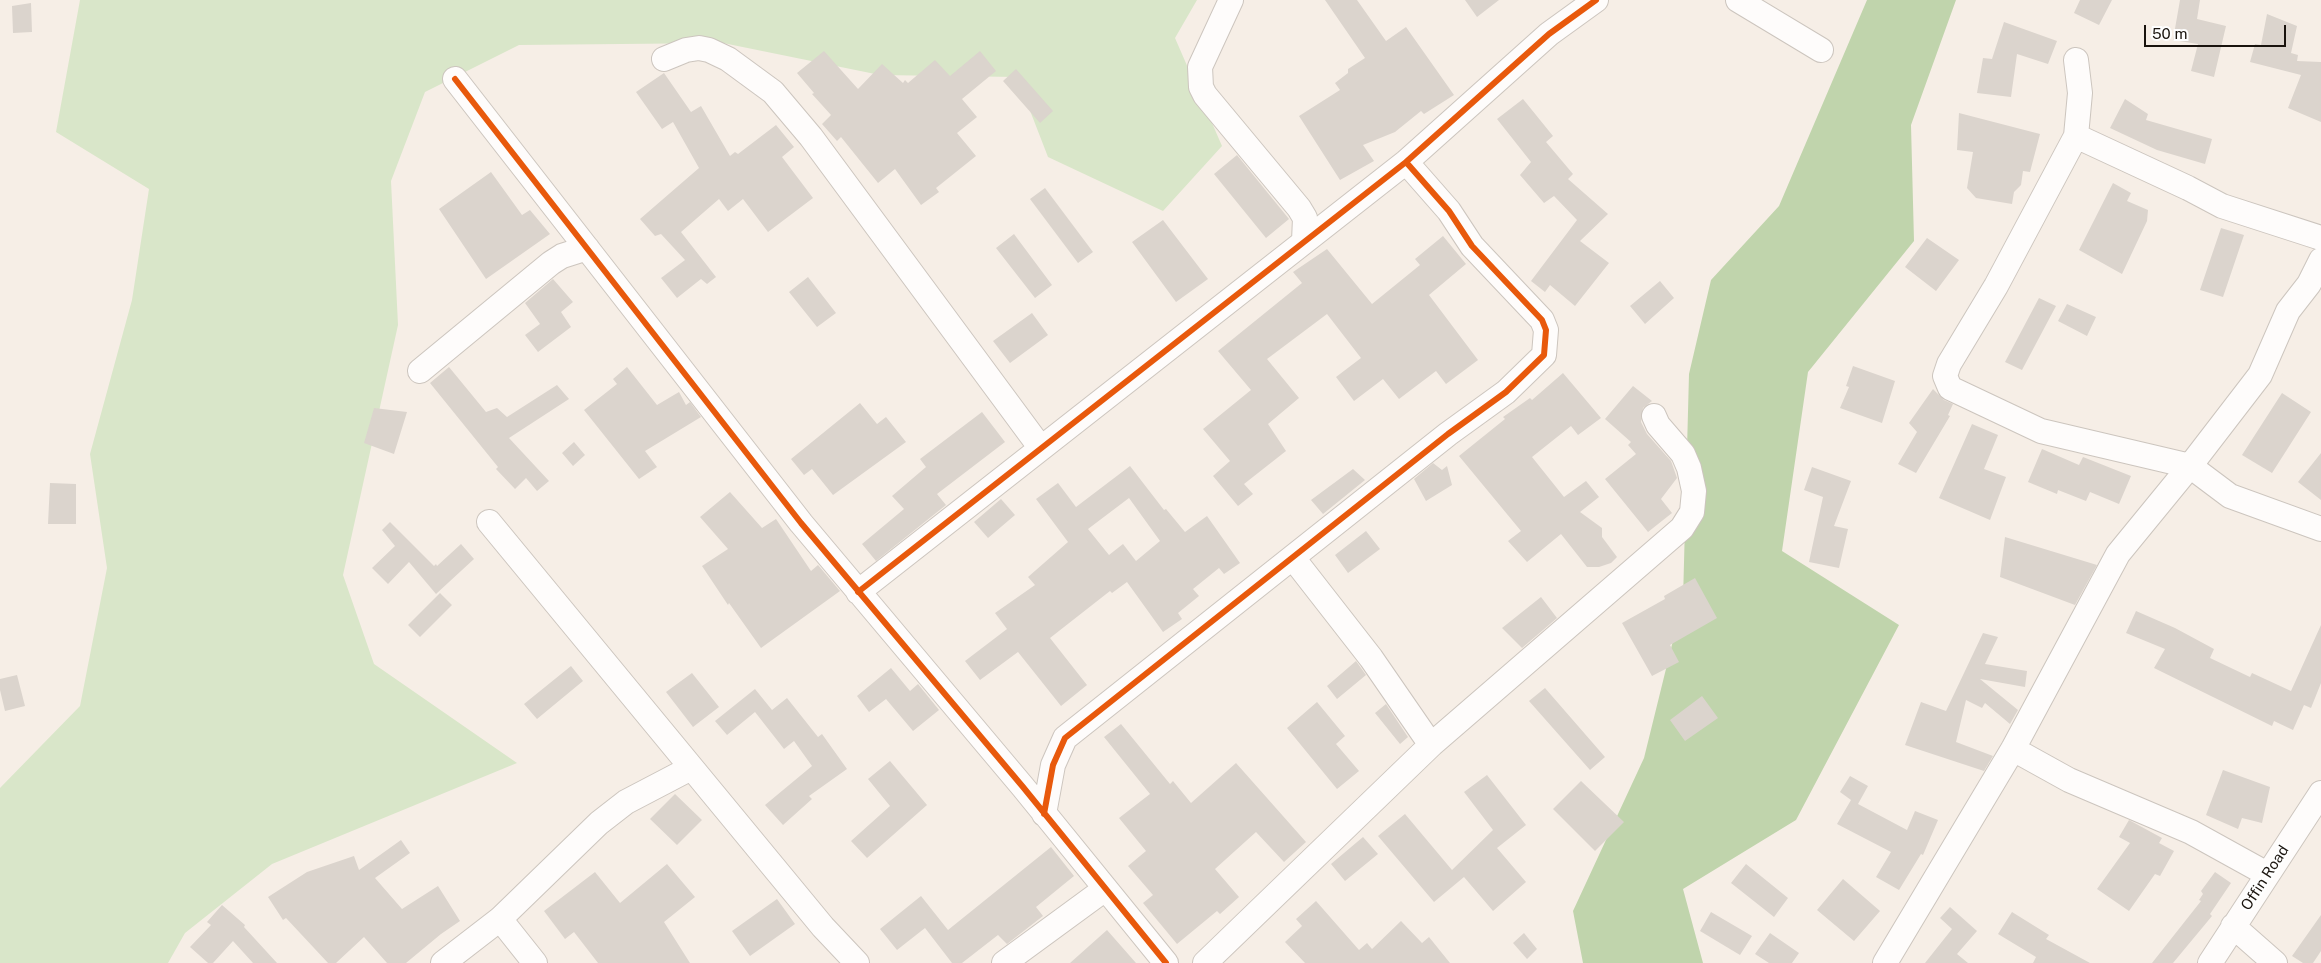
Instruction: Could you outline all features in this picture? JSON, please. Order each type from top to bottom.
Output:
[{"type":"street","points":[[1231,0],[1200,67],[1201,87],[1205,95],[1300,208],[1305,218],[1304,241]]},
{"type":"street","points":[[858,592],[1406,162],[1549,34],[1596,0]]},
{"type":"street","points":[[1738,0],[1821,50]]},
{"type":"street","points":[[664,59],[686,50],[699,48],[709,50],[728,59],[773,92],[811,137],[1040,448]]},
{"type":"street","points":[[2076,60],[2080,93],[2076,136],[2001,278],[1949,364],[1945,376],[1950,388],[2042,431],[2190,466],[2230,496],[2321,530]]},
{"type":"street","points":[[455,80],[801,523],[1166,963]]},
{"type":"street","points":[[2076,136],[2188,188],[2222,206],[2321,238]]},
{"type":"street","points":[[1044,814],[1053,765],[1065,738],[1448,434],[1506,392],[1544,355],[1546,330],[1542,320],[1472,246],[1456,220],[1406,162]]},
{"type":"street","points":[[420,371],[551,263],[562,256],[587,248]]},
{"type":"street","points":[[1885,963],[2013,749],[2118,554],[2190,466],[2260,375],[2288,311],[2309,284],[2321,260]]},
{"type":"street","points":[[1205,963],[1431,745],[1682,528],[1692,512],[1694,491],[1683,454],[1658,425],[1654,416]]},
{"type":"street","points":[[489,522],[823,927],[857,963]]},
{"type":"street","points":[[1292,558],[1371,658],[1431,745]]},
{"type":"street","points":[[2013,749],[2068,780],[2200,837],[2267,874]]},
{"type":"street","points":[[443,963],[500,919],[599,823],[626,802],[691,768]]},
{"type":"street","name":"Offin Road","points":[[2210,963],[2321,793]]},
{"type":"street","points":[[1004,963],[1105,889]]},
{"type":"street","points":[[500,919],[536,963]]},
{"type":"street","points":[[2233,926],[2275,963]]},
{"type":"green space","points":[[80,0],[1197,0],[1175,38],[1222,146],[1163,211],[1048,157],[1017,77],[880,75],[723,43],[519,45],[425,92],[391,181],[398,325],[343,575],[374,664],[517,763],[272,864],[185,933],[168,963],[0,963],[0,788],[80,706],[107,568],[90,454],[132,300],[149,189],[56,132]]},
{"type":"green space","points":[[1867,0],[1956,0],[1911,125],[1914,241],[1808,372],[1782,551],[1899,625],[1796,820],[1683,889],[1703,963],[1583,963],[1573,911],[1644,758],[1683,600],[1689,374],[1711,280],[1779,206]]},
{"type":"building","points":[[1325,0],[1357,0],[1386,41],[1406,27],[1454,95],[1424,114],[1421,111],[1395,132],[1363,145],[1374,161],[1340,180],[1299,116],[1340,90],[1335,83],[1348,73],[1348,69],[1365,58]]},
{"type":"building","points":[[1465,0],[1499,0],[1477,17]]},
{"type":"building","points":[[2080,0],[2112,0],[2099,25],[2074,13]]},
{"type":"building","points":[[2180,0],[2200,0],[2197,19],[2226,26],[2214,77],[2191,71],[2198,44],[2173,40]]},
{"type":"building","points":[[31,3],[32,32],[13,33],[12,6]]},
{"type":"building","points":[[2267,14],[2297,26],[2291,53],[2298,55],[2297,61],[2321,62],[2321,122],[2288,108],[2301,75],[2250,62],[2255,44],[2261,45]]},
{"type":"building","points":[[2004,22],[2057,41],[2048,64],[2017,54],[2011,97],[1977,93],[1983,58],[1992,59]]},
{"type":"building","points":[[824,51],[858,89],[882,64],[903,83],[905,80],[908,83],[935,60],[950,76],[980,51],[996,71],[962,99],[977,117],[957,133],[976,156],[936,188],[939,192],[921,205],[895,169],[878,183],[841,137],[837,141],[822,124],[831,115],[812,94],[814,93],[797,73]]},
{"type":"building","points":[[1016,69],[1053,111],[1040,123],[1003,81]]},
{"type":"building","points":[[664,73],[691,112],[701,106],[730,156],[735,152],[738,154],[776,125],[794,147],[782,157],[813,198],[768,232],[743,199],[728,211],[719,199],[681,232],[716,277],[707,284],[701,279],[677,298],[661,278],[685,260],[661,234],[655,236],[640,219],[699,168],[673,122],[662,129],[636,92]]},
{"type":"building","points":[[1523,99],[1553,136],[1546,142],[1573,174],[1568,179],[1608,214],[1580,241],[1609,263],[1575,306],[1550,285],[1545,292],[1531,281],[1577,220],[1554,196],[1544,203],[1520,175],[1531,162],[1497,119]]},
{"type":"building","points":[[2125,99],[2148,114],[2146,120],[2212,139],[2205,164],[2157,150],[2110,128]]},
{"type":"building","points":[[1959,113],[2040,134],[2030,172],[2023,171],[2021,185],[2014,192],[2012,204],[1976,198],[1967,188],[1973,152],[1957,150]]},
{"type":"building","points":[[1237,155],[1289,219],[1266,238],[1214,174]]},
{"type":"building","points":[[491,172],[522,215],[530,210],[550,234],[486,279],[439,209]]},
{"type":"building","points":[[2113,183],[2131,193],[2127,201],[2148,210],[2147,221],[2122,274],[2079,250]]},
{"type":"building","points":[[1045,188],[1093,252],[1078,263],[1030,199]]},
{"type":"building","points":[[1163,220],[1208,279],[1176,302],[1132,242]]},
{"type":"building","points":[[2221,228],[2244,235],[2223,297],[2200,290]]},
{"type":"building","points":[[1014,234],[1052,285],[1035,298],[996,248]]},
{"type":"building","points":[[1443,236],[1466,264],[1429,295],[1478,360],[1446,384],[1436,371],[1399,399],[1383,379],[1354,401],[1336,377],[1361,358],[1327,314],[1267,359],[1299,398],[1268,424],[1286,451],[1244,484],[1253,494],[1238,506],[1213,476],[1230,461],[1203,429],[1251,390],[1218,351],[1302,283],[1293,272],[1327,249],[1372,304],[1420,265],[1415,259]]},
{"type":"building","points":[[1927,238],[1959,260],[1936,291],[1905,267]]},
{"type":"building","points":[[808,277],[836,313],[817,327],[789,292]]},
{"type":"building","points":[[553,279],[573,302],[561,312],[571,327],[538,352],[525,335],[540,324],[525,303]]},
{"type":"building","points":[[1660,281],[1674,298],[1645,324],[1630,306]]},
{"type":"building","points":[[2039,298],[2056,306],[2022,370],[2005,362]]},
{"type":"building","points":[[2067,304],[2096,317],[2087,336],[2058,321]]},
{"type":"building","points":[[1032,313],[1048,335],[1010,363],[993,341]]},
{"type":"building","points":[[1853,366],[1895,381],[1882,423],[1840,408],[1849,387],[1846,386]]},
{"type":"building","points":[[449,367],[486,412],[497,408],[507,417],[557,385],[569,399],[509,438],[549,481],[537,491],[526,478],[515,489],[496,469],[498,467],[430,383]]},
{"type":"building","points":[[627,367],[657,405],[679,392],[686,405],[690,402],[701,417],[645,451],[657,467],[639,479],[584,410],[617,384],[613,379]]},
{"type":"building","points":[[1563,373],[1601,418],[1578,435],[1571,426],[1532,457],[1564,497],[1586,481],[1599,497],[1580,512],[1602,528],[1602,537],[1617,557],[1611,563],[1599,567],[1587,567],[1561,534],[1527,562],[1508,541],[1521,531],[1459,456],[1505,419],[1503,417],[1530,398],[1532,400]]},
{"type":"building","points":[[1633,386],[1652,401],[1643,408],[1641,422],[1647,434],[1671,461],[1677,478],[1661,499],[1672,513],[1648,532],[1605,479],[1636,454],[1628,445],[1631,442],[1605,419]]},
{"type":"building","points":[[1933,389],[1944,400],[1953,404],[1948,415],[1950,416],[1916,473],[1898,464],[1917,432],[1909,423]]},
{"type":"building","points":[[2282,393],[2311,412],[2272,473],[2242,455]]},
{"type":"building","points":[[860,403],[877,424],[886,417],[906,442],[833,495],[812,469],[804,475],[791,459]]},
{"type":"building","points":[[374,408],[407,412],[394,454],[364,443]]},
{"type":"building","points":[[982,412],[1005,442],[937,494],[946,505],[876,561],[862,544],[904,509],[892,496],[926,467],[920,459]]},
{"type":"building","points":[[1972,424],[1998,435],[1984,469],[2006,477],[1990,520],[1939,498]]},
{"type":"building","points":[[574,442],[585,455],[573,466],[562,453]]},
{"type":"building","points":[[2042,449],[2079,465],[2083,457],[2131,476],[2119,504],[2090,492],[2086,501],[2058,490],[2057,494],[2028,482]]},
{"type":"building","points":[[2321,453],[2321,500],[2298,482]]},
{"type":"building","points":[[1433,463],[1442,470],[1447,466],[1452,485],[1426,501],[1414,479]]},
{"type":"building","points":[[1130,466],[1164,510],[1166,509],[1185,532],[1207,516],[1240,563],[1224,574],[1219,568],[1193,589],[1199,596],[1178,613],[1182,619],[1163,632],[1127,582],[1112,593],[1110,591],[1050,638],[1087,685],[1061,706],[1018,652],[980,680],[965,661],[1007,629],[995,613],[1035,585],[1028,577],[1068,542],[1036,499],[1058,483],[1076,507]],"holes":[[[1129,498],[1160,541],[1136,561],[1123,544],[1109,555],[1088,529]]]},
{"type":"building","points":[[1812,467],[1851,481],[1834,526],[1848,529],[1839,568],[1809,562],[1823,497],[1804,490]]},
{"type":"building","points":[[1353,469],[1365,480],[1323,514],[1311,500]]},
{"type":"building","points":[[50,483],[76,484],[76,524],[48,524]]},
{"type":"building","points":[[730,492],[762,528],[776,519],[811,571],[818,565],[840,591],[761,648],[729,603],[728,605],[702,566],[728,549],[700,517]]},
{"type":"building","points":[[1001,499],[1015,515],[988,538],[974,522]]},
{"type":"building","points":[[390,522],[434,566],[436,564],[437,566],[461,544],[474,559],[436,594],[409,562],[388,584],[372,568],[395,546],[382,530]]},
{"type":"building","points":[[1366,531],[1380,549],[1348,573],[1335,555]]},
{"type":"building","points":[[2005,537],[2097,565],[2075,605],[2000,577]]},
{"type":"building","points":[[1695,578],[1717,618],[1670,645],[1679,662],[1652,676],[1622,623],[1665,599],[1664,596]]},
{"type":"building","points":[[440,593],[452,605],[420,637],[408,625]]},
{"type":"building","points":[[1541,597],[1557,618],[1522,648],[1502,628]]},
{"type":"building","points":[[2136,611],[2175,628],[2214,649],[2210,658],[2250,677],[2252,673],[2291,691],[2321,625],[2321,683],[2311,708],[2304,705],[2293,730],[2274,721],[2272,726],[2154,668],[2165,649],[2126,633]]},
{"type":"building","points":[[1983,633],[1998,637],[1985,664],[2027,671],[2025,687],[1980,679],[2018,710],[2010,724],[1985,703],[1982,708],[1966,700],[1956,742],[1993,756],[1984,771],[1905,745],[1921,702],[1946,711]]},
{"type":"building","points":[[1356,661],[1366,675],[1337,699],[1327,686]]},
{"type":"building","points":[[571,666],[583,681],[537,719],[524,704]]},
{"type":"building","points":[[891,668],[910,691],[918,684],[939,710],[913,731],[886,699],[869,712],[857,696]]},
{"type":"building","points":[[692,673],[719,707],[693,727],[666,692]]},
{"type":"building","points":[[17,675],[25,706],[5,711],[0,690],[0,679]]},
{"type":"building","points":[[1545,688],[1605,757],[1590,770],[1529,701]]},
{"type":"building","points":[[755,689],[772,710],[787,698],[818,737],[822,734],[847,769],[809,796],[812,799],[783,825],[765,805],[812,766],[794,741],[784,749],[755,712],[727,735],[715,721]]},
{"type":"building","points":[[1702,696],[1718,718],[1685,741],[1670,720]]},
{"type":"building","points":[[1317,702],[1345,736],[1336,744],[1359,771],[1337,789],[1287,728]]},
{"type":"building","points":[[1386,704],[1408,737],[1400,744],[1375,713]]},
{"type":"building","points":[[1121,724],[1170,784],[1173,781],[1191,803],[1236,763],[1306,842],[1284,862],[1256,832],[1215,869],[1239,897],[1220,914],[1217,911],[1177,944],[1143,903],[1153,895],[1128,866],[1146,851],[1119,818],[1150,794],[1104,737]]},
{"type":"building","points":[[890,761],[927,805],[867,858],[851,841],[890,806],[868,779]]},
{"type":"building","points":[[2223,770],[2270,787],[2262,823],[2242,818],[2238,829],[2206,815]]},
{"type":"building","points":[[1487,775],[1526,825],[1497,848],[1526,882],[1493,911],[1464,877],[1434,902],[1378,836],[1405,814],[1452,870],[1493,830],[1464,792]]},
{"type":"building","points":[[1850,776],[1868,786],[1858,804],[1907,830],[1915,811],[1938,820],[1923,855],[1921,854],[1899,890],[1876,877],[1891,852],[1837,824],[1851,800],[1840,792]]},
{"type":"building","points":[[1581,781],[1624,822],[1595,851],[1553,809]]},
{"type":"building","points":[[675,794],[702,820],[677,845],[650,819]]},
{"type":"building","points":[[2129,820],[2162,838],[2159,843],[2174,851],[2160,876],[2155,874],[2129,911],[2097,889],[2130,843],[2119,837]]},
{"type":"building","points":[[1363,837],[1378,854],[1345,881],[1331,864]]},
{"type":"building","points":[[401,840],[410,853],[375,878],[402,909],[438,886],[460,921],[406,963],[387,963],[364,937],[336,963],[328,963],[286,918],[283,920],[268,897],[307,872],[354,856],[359,870]]},
{"type":"building","points":[[1051,847],[1074,876],[1036,907],[1043,916],[1007,944],[998,935],[962,963],[952,963],[925,928],[897,950],[880,929],[921,896],[948,930]]},
{"type":"building","points":[[667,864],[695,897],[664,922],[690,963],[598,963],[574,932],[565,939],[544,911],[595,872],[620,903]]},
{"type":"building","points":[[1746,864],[1788,898],[1774,917],[1731,883]]},
{"type":"building","points":[[2215,872],[2231,883],[2210,914],[2212,916],[2173,963],[2152,963],[2201,901],[2199,900],[2203,894],[2201,891]]},
{"type":"building","points":[[1843,879],[1880,911],[1854,941],[1817,910]]},
{"type":"building","points":[[777,899],[795,924],[750,956],[732,931]]},
{"type":"building","points":[[1316,901],[1359,950],[1367,943],[1372,949],[1401,921],[1422,943],[1429,937],[1450,963],[1305,963],[1285,942],[1302,926],[1296,919]]},
{"type":"building","points":[[222,905],[245,925],[244,927],[277,963],[253,963],[233,941],[213,963],[208,963],[190,947],[211,925],[207,922]]},
{"type":"building","points":[[1950,907],[1977,931],[1957,954],[1968,963],[1925,963],[1952,929],[1940,918]]},
{"type":"building","points":[[1711,912],[1752,936],[1740,955],[1700,931]]},
{"type":"building","points":[[2012,912],[2049,935],[2046,939],[2090,963],[2033,963],[2036,957],[1998,934]]},
{"type":"building","points":[[2321,915],[2321,951],[2313,963],[2303,963],[2292,956]]},
{"type":"building","points":[[1107,930],[1136,963],[1070,963]]},
{"type":"building","points":[[1524,933],[1537,949],[1527,959],[1513,943]]},
{"type":"building","points":[[1770,933],[1799,953],[1792,963],[1769,963],[1755,954]]},
{"type":"cycle path","points":[[858,592],[1406,162],[1549,34],[1596,0]]},
{"type":"cycle path","points":[[455,79],[801,523],[1023,787],[1166,963]]},
{"type":"cycle path","points":[[1044,814],[1053,765],[1065,738],[1448,434],[1506,392],[1544,355],[1546,330],[1542,320],[1472,246],[1449,211],[1406,162]]}]
